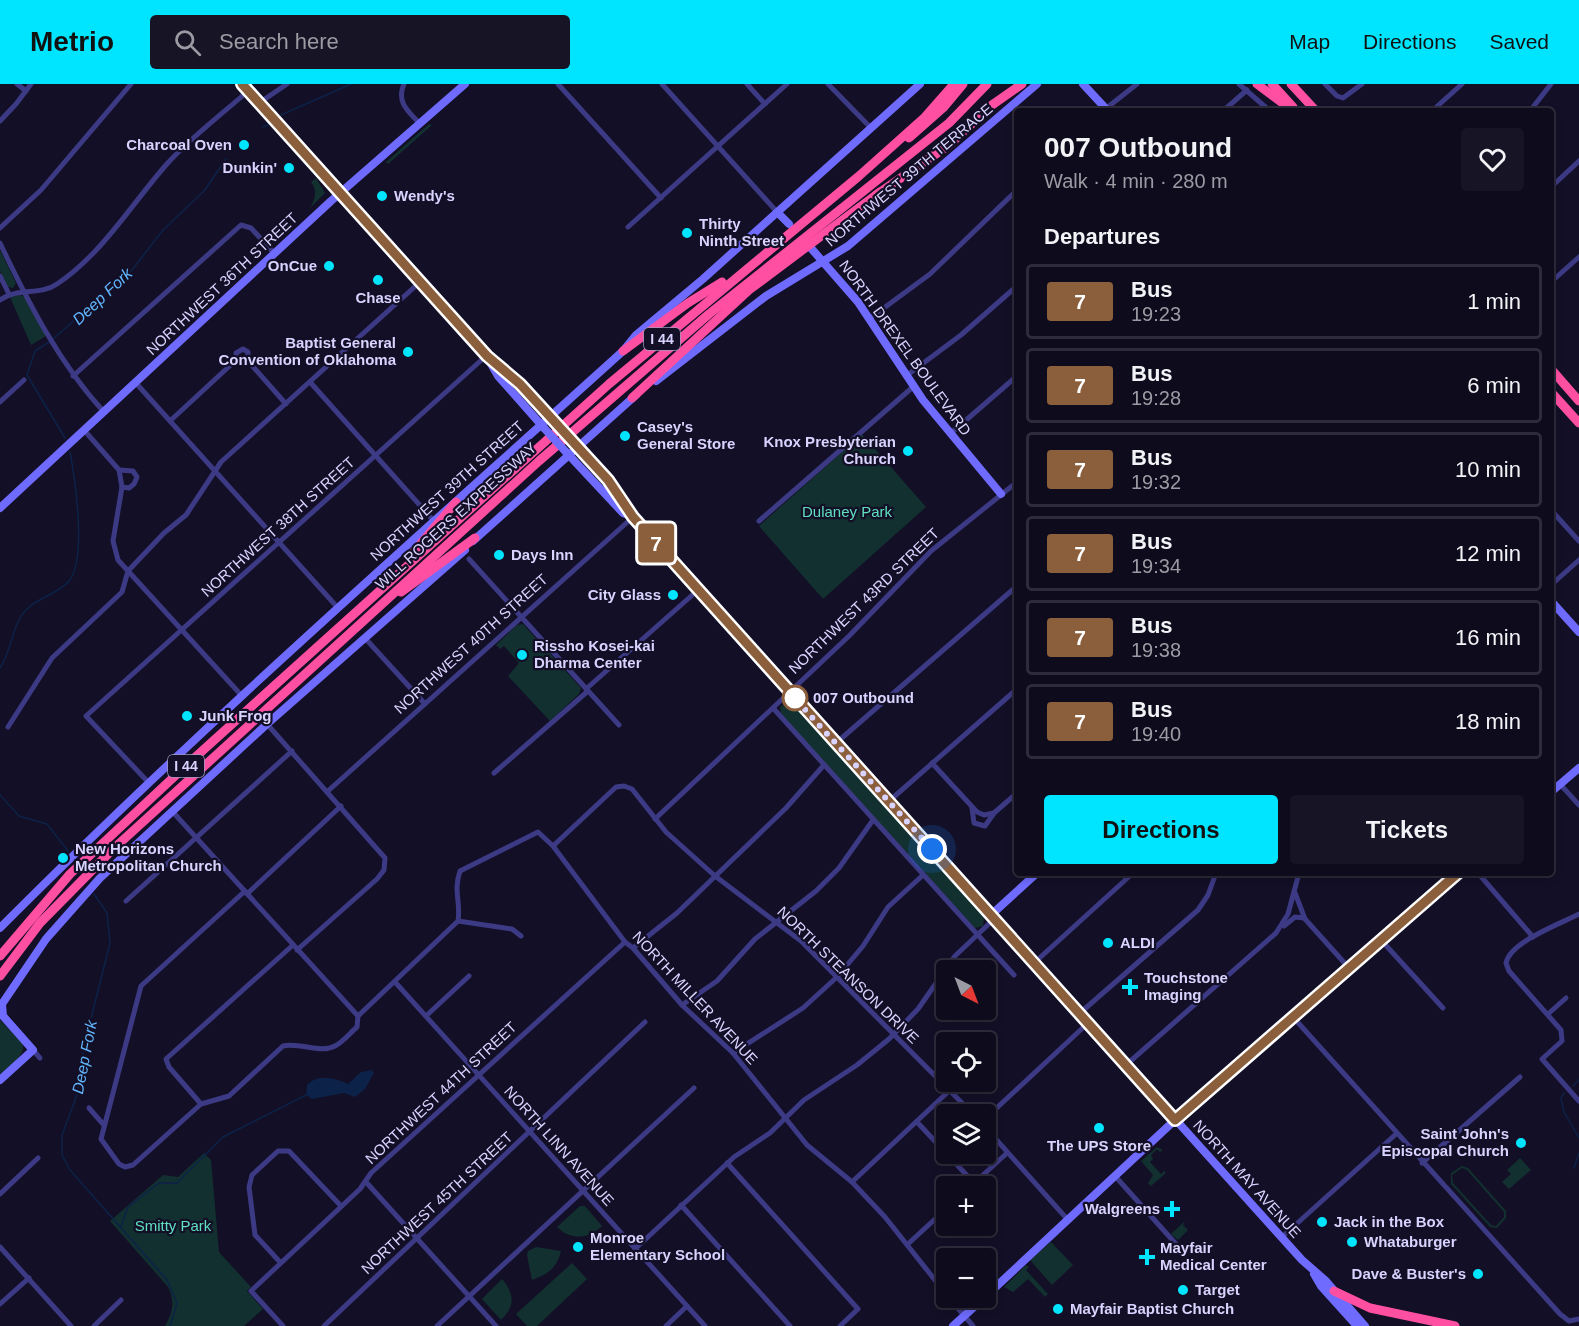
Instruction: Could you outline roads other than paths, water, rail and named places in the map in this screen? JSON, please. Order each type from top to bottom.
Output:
[{"type":"highway","name":"WILL ROGERS EXPRESSWAY","points":[[0,956],[32,916],[87,858],[383,587],[609,384],[859,176],[925,117],[954,84]]},
{"type":"highway","points":[[859,176],[928,123],[963,84]]},
{"type":"highway","name":"WILL ROGERS EXPRESSWAY","points":[[0,976],[40,923],[97,864],[377,608],[645,368],[807,235],[949,123],[987,84]]},
{"type":"highway","points":[[632,398],[749,290],[880,192],[949,145],[1011,84]]},
{"type":"highway","points":[[992,105],[1022,84]]},
{"type":"highway","points":[[1257,84],[1291,108]]},
{"type":"highway","points":[[1272,84],[1292,108]]},
{"type":"highway","points":[[1291,84],[1313,108]]},
{"type":"highway","points":[[1296,84],[1307,102]]},
{"type":"highway","points":[[807,235],[880,192]]},
{"type":"highway","points":[[623,351],[688,303],[750,265]]},
{"type":"highway","points":[[1554,372],[1579,393]]},
{"type":"highway","points":[[1554,372],[1579,401]]},
{"type":"highway","points":[[1554,395],[1579,423]]},
{"type":"highway","points":[[383,587],[456,502]]},
{"type":"highway","points":[[377,608],[434,570],[475,538]]},
{"type":"highway","points":[[1334,1292],[1369,1308],[1455,1326]]},
{"type":"main road","name":"NORTH MAY AVENUE","points":[[242,84],[487,356],[498,376],[567,453],[623,513],[633,517]]},
{"type":"main road","name":"NORTHWEST 36TH STREET","points":[[0,508],[340,193],[465,84]]},
{"type":"main road","name":"NORTHWEST 39TH STREET","points":[[0,928],[148,782],[433,520],[552,419],[623,351],[636,334],[693,288],[920,84]]},
{"type":"main road","name":"NORTHWEST 39TH TERRACE","points":[[824,262],[853,242],[1037,84]]},
{"type":"main road","points":[[1083,84],[1103,108]]},
{"type":"main road","points":[[778,213],[789,224]]},
{"type":"main road","name":"NORTH DREXEL BOULEVARD","points":[[810,247],[869,319],[906,376],[950,434],[1001,494]]},
{"type":"main road","points":[[0,1080],[33,1050],[1,1010],[4,999],[62,918],[100,878],[267,724],[469,547],[475,538],[575,445],[632,398],[766,296],[824,262]]},
{"type":"main road","name":"NORTH MAY AVENUE","points":[[487,356],[505,368],[552,419],[614,488],[633,517],[789,692],[1311,1270],[1365,1326]]},
{"type":"main road","points":[[469,547],[469,559]]},
{"type":"main road","points":[[1554,603],[1579,632]]},
{"type":"main road","points":[[1554,789],[1579,768]]},
{"type":"main road","points":[[992,917],[1034,876]]},
{"type":"main road","points":[[996,1287],[1175,1120],[1455,876]]},
{"type":"main road","name":"NORTH MAY AVENUE","points":[[1311,1270],[1321,1286],[1357,1326]]},
{"type":"main road","points":[[953,1326],[973,1308]]},
{"type":"street","points":[[17,84],[26,91]]},
{"type":"street","points":[[0,120],[31,84]]},
{"type":"street","points":[[0,228],[41,190],[131,84]]},
{"type":"street","points":[[259,103],[287,84]]},
{"type":"street","points":[[404,84],[400,95],[403,104],[420,124]]},
{"type":"street","points":[[558,84],[661,198]]},
{"type":"street","points":[[662,84],[778,213]]},
{"type":"street","points":[[747,84],[765,104]]},
{"type":"street","points":[[628,227],[787,84]]},
{"type":"street","points":[[828,84],[871,128]]},
{"type":"street","points":[[1107,108],[1137,84]]},
{"type":"street","points":[[1239,84],[1267,108]]},
{"type":"street","points":[[1325,84],[1338,97],[1347,97],[1362,84]]},
{"type":"street","points":[[1435,108],[1462,84]]},
{"type":"street","points":[[1532,108],[1551,84]]},
{"type":"street","points":[[1226,108],[1247,90]]},
{"type":"street","points":[[0,300],[9,294],[23,290],[44,289],[60,282],[99,246],[168,163],[248,91]]},
{"type":"street","points":[[1554,184],[1579,161]]},
{"type":"street","points":[[869,319],[924,279],[1014,193]]},
{"type":"street","points":[[73,376],[241,225],[251,228],[274,254]]},
{"type":"street","points":[[0,243],[23,290],[73,376],[104,411]]},
{"type":"street","points":[[1554,279],[1579,257]]},
{"type":"street","points":[[0,276],[9,294]]},
{"type":"street","points":[[8,727],[52,658],[122,592],[128,571],[156,540],[186,515],[221,462],[420,282]]},
{"type":"street","points":[[906,376],[961,336],[1014,289]]},
{"type":"street","points":[[170,421],[236,360],[236,353],[243,349],[248,352],[248,362]]},
{"type":"street","name":"NORTHWEST 38TH STREET","points":[[148,782],[87,716],[487,356]]},
{"type":"street","points":[[236,360],[248,362],[286,404]]},
{"type":"street","points":[[950,434],[1014,379]]},
{"type":"street","points":[[0,402],[24,380]]},
{"type":"street","points":[[135,382],[338,608]]},
{"type":"street","points":[[310,382],[433,520]]},
{"type":"street","points":[[759,521],[914,386]]},
{"type":"street","points":[[84,430],[119,470],[122,487],[113,541],[118,560],[242,696]]},
{"type":"street","points":[[119,470],[133,471],[136,477],[134,484],[129,488],[122,487]]},
{"type":"street","name":"NORTHWEST 43RD STREET","points":[[656,819],[849,636],[931,551],[1014,484]]},
{"type":"street","points":[[1554,513],[1579,541]]},
{"type":"street","name":"NORTHWEST 40TH STREET","points":[[328,791],[633,517]]},
{"type":"street","points":[[469,559],[619,725]]},
{"type":"street","points":[[1554,582],[1579,560]]},
{"type":"street","points":[[836,743],[1014,589]]},
{"type":"street","points":[[494,773],[698,590]]},
{"type":"street","points":[[364,637],[425,704]]},
{"type":"street","points":[[888,801],[1014,692]]},
{"type":"street","points":[[773,708],[1014,975]]},
{"type":"street","points":[[201,1104],[169,1067],[166,1059],[377,879],[384,870],[386,858],[267,724]]},
{"type":"street","points":[[126,901],[292,752]]},
{"type":"street","points":[[932,763],[972,808],[981,814],[994,813]]},
{"type":"street","points":[[633,948],[677,913],[786,808],[824,765]]},
{"type":"street","points":[[1560,784],[1579,805]]},
{"type":"street","name":"NORTH STEANSON DRIVE","points":[[554,846],[616,787],[624,786],[632,789],[666,832],[715,876],[776,920],[936,1076]]},
{"type":"street","points":[[972,808],[972,818],[976,825],[985,826],[994,813],[1014,796]]},
{"type":"street","points":[[341,806],[141,986],[103,1124],[102,1144],[119,1164],[126,1167],[133,1165],[201,1104],[229,1096],[283,1046],[293,1044],[325,1049],[336,1046],[357,1027],[358,1016],[458,921],[460,909],[455,886],[460,871],[538,832],[554,846]]},
{"type":"street","points":[[172,811],[358,1016]]},
{"type":"street","points":[[682,1005],[717,981],[776,920],[816,891],[839,868],[873,820]]},
{"type":"street","name":"NORTH MILLER AVENUE","points":[[554,846],[625,942],[633,948],[682,1005],[734,1053],[784,1120],[807,1145],[852,1182],[909,1243],[936,1280]]},
{"type":"street","points":[[734,1053],[803,1008],[837,977],[862,946],[888,907],[923,875]]},
{"type":"street","points":[[1034,963],[1130,876]]},
{"type":"street","points":[[1080,1013],[1198,910],[1209,894],[1214,876]]},
{"type":"street","points":[[1276,933],[1284,921],[1298,876]]},
{"type":"street","points":[[1481,876],[1533,937]]},
{"type":"street","points":[[1295,892],[1298,908],[1305,919],[1349,968]]},
{"type":"street","points":[[1579,914],[1533,937],[1509,956],[1506,963],[1509,971],[1561,1030],[1563,1037],[1560,1044],[1542,1059],[1579,1101]]},
{"type":"street","points":[[636,1248],[727,1163],[784,1120],[804,1100],[857,1065],[895,1034],[918,1009],[955,956],[992,917]]},
{"type":"street","points":[[1126,1065],[1295,917],[1305,919]]},
{"type":"street","points":[[458,921],[512,929],[521,936]]},
{"type":"street","points":[[1381,940],[1443,1008]]},
{"type":"street","name":"NORTHWEST 44TH STREET","points":[[283,1326],[251,1291],[366,1182],[371,1173],[625,942]]},
{"type":"street","points":[[426,1016],[469,976]]},
{"type":"street","name":"NORTH LINN AVENUE","points":[[395,982],[705,1326]]},
{"type":"street","points":[[1548,1014],[1566,998]]},
{"type":"street","points":[[1293,1017],[1564,1319],[1579,1319]]},
{"type":"street","name":"NORTHWEST 45TH STREET","points":[[324,1326],[645,1022]]},
{"type":"street","points":[[996,1109],[1088,1023]]},
{"type":"street","points":[[33,1050],[40,1058]]},
{"type":"street","points":[[1422,1163],[1520,1077]]},
{"type":"street","points":[[437,1326],[694,1088]]},
{"type":"street","points":[[852,1182],[948,1092]]},
{"type":"street","name":"NORTH STEANSON DRIVE","points":[[952,1092],[963,1104]]},
{"type":"street","points":[[89,1108],[103,1124]]},
{"type":"street","points":[[917,1122],[964,1176]]},
{"type":"street","points":[[1282,1237],[1396,1134]]},
{"type":"street","points":[[996,1140],[1068,1220]]},
{"type":"street","points":[[280,1262],[255,1234],[249,1187],[252,1175],[278,1151],[289,1151],[341,1206]]},
{"type":"street","points":[[982,1176],[1007,1153]]},
{"type":"street","points":[[0,1194],[38,1158]]},
{"type":"street","points":[[727,1163],[858,1309],[840,1326]]},
{"type":"street","points":[[1115,1176],[1184,1253]]},
{"type":"street","points":[[366,1182],[496,1326]]},
{"type":"street","points":[[681,1205],[790,1326]]},
{"type":"street","points":[[909,1243],[936,1218]]},
{"type":"street","points":[[0,1247],[71,1326]]},
{"type":"street","points":[[0,1304],[29,1278]]},
{"type":"street","points":[[93,1326],[121,1300]]},
{"type":"street","points":[[666,1326],[687,1306]]},
{"type":"street","name":"NORTH MILLER AVENUE","points":[[958,1308],[974,1326]]},
{"type":"water","points":[[372,1070],[374,1073],[365,1089],[355,1097],[344,1093],[312,1099],[306,1095],[307,1085],[316,1079],[332,1079],[348,1084],[361,1072]]},
{"type":"waterway","name":"Deep Fork","points":[[281,115],[351,84]]},
{"type":"waterway","name":"Deep Fork","points":[[263,127],[268,125]]},
{"type":"waterway","name":"Deep Fork","points":[[53,339],[132,270],[163,230],[204,191],[226,159]]},
{"type":"waterway","name":"Deep Fork","points":[[49,342],[35,351],[27,375],[65,438]]},
{"type":"waterway","name":"Deep Fork","points":[[0,668],[22,615],[37,601],[65,585],[74,570],[79,538],[70,452]]},
{"type":"waterway","name":"Deep Fork","points":[[0,795],[19,816],[47,824],[68,851]]},
{"type":"waterway","name":"Deep Fork","points":[[94,894],[107,913],[110,943],[84,1046],[77,1095],[62,1135],[62,1155],[70,1170],[167,1280],[177,1303],[170,1326]]},
{"type":"waterway","points":[[1573,1086],[1579,1080]]},
{"type":"waterway","points":[[1564,1093],[1561,1098],[1564,1112],[1579,1138]]},
{"type":"waterway","points":[[121,1226],[128,1207],[159,1183],[177,1183],[223,1137],[306,1095]]},
{"type":"waterway","points":[[1574,1168],[1579,1153]]},
{"type":"place","name":"Charcoal Oven","points":[[244,145]]},
{"type":"place","name":"Dunkin'","points":[[289,168]]},
{"type":"place","name":"Wendy's","points":[[382,196]]},
{"type":"place","name":"Thirty Ninth Street","points":[[687,233]]},
{"type":"place","name":"OnCue","points":[[329,266]]},
{"type":"place","name":"Chase","points":[[378,280]]},
{"type":"place","name":"Baptist General Convention of Oklahoma","points":[[408,352]]},
{"type":"place","name":"Casey's General Store","points":[[625,436]]},
{"type":"place","name":"Knox Presbyterian Church","points":[[908,451]]},
{"type":"place","name":"Days Inn","points":[[499,555]]},
{"type":"place","name":"City Glass","points":[[673,595]]},
{"type":"place","name":"Rissho Kosei-kai Dharma Center","points":[[522,655]]},
{"type":"place","name":"007 Outbound","points":[[795,698]]},
{"type":"place","name":"Junk Frog","points":[[187,716]]},
{"type":"place","name":"New Horizons Metropolitan Church","points":[[63,858]]},
{"type":"place","name":"ALDI","points":[[1108,943]]},
{"type":"place","name":"Touchstone Imaging","points":[[1130,987]]},
{"type":"place","name":"The UPS Store","points":[[1099,1128]]},
{"type":"place","name":"Saint John's Episcopal Church","points":[[1521,1143]]},
{"type":"place","name":"Walgreens","points":[[1172,1209]]},
{"type":"place","name":"Jack in the Box","points":[[1322,1222]]},
{"type":"place","name":"Whataburger","points":[[1352,1242]]},
{"type":"place","name":"Monroe Elementary School","points":[[578,1247]]},
{"type":"place","name":"Mayfair Medical Center","points":[[1147,1257]]},
{"type":"place","name":"Dave & Buster's","points":[[1478,1274]]},
{"type":"place","name":"Target","points":[[1183,1290]]},
{"type":"place","name":"Mayfair Baptist Church","points":[[1058,1309]]},
{"type":"park label","name":"Dulaney Park","points":[[847,512]]},
{"type":"park label","name":"Smitty Park","points":[[173,1226]]}]
